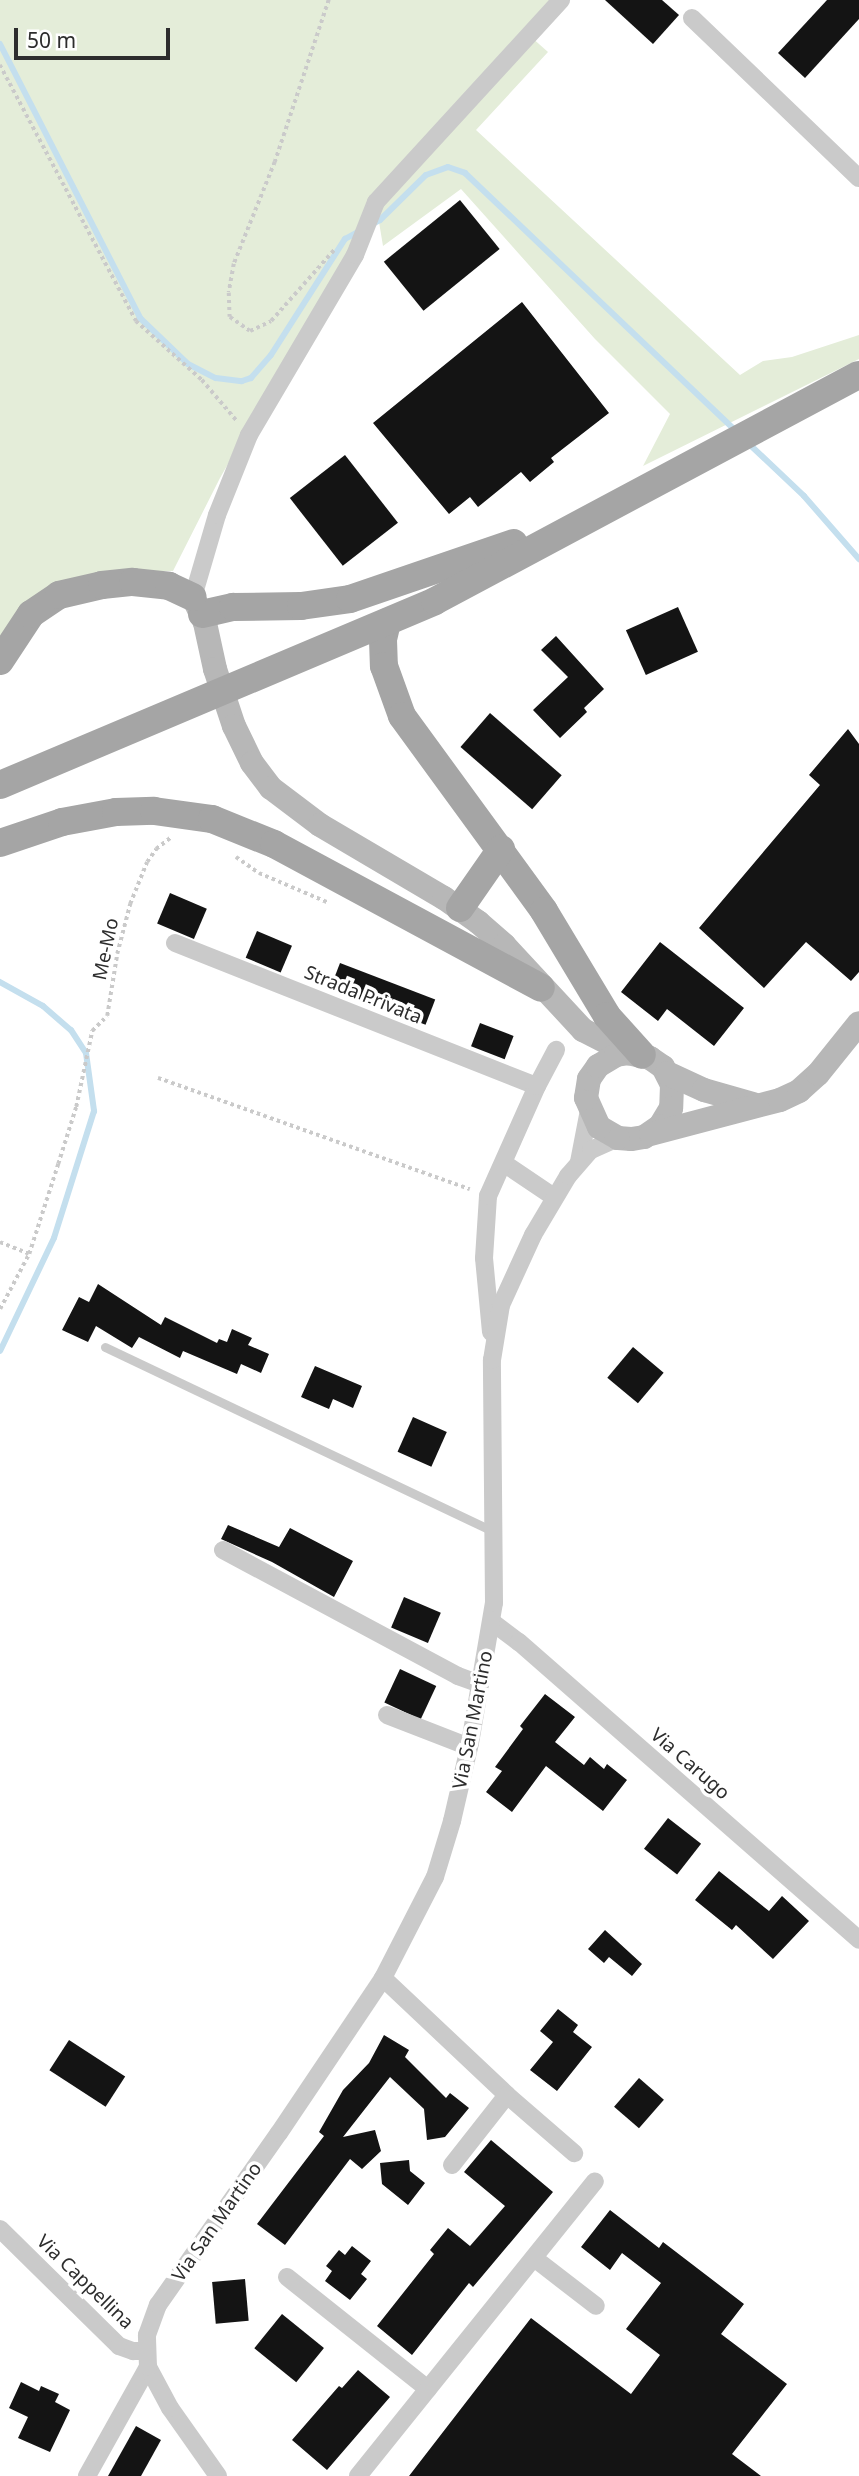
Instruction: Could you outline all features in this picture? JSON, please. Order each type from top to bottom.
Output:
[{"type":"main road","points":[[0,785],[435,601],[693,466],[859,375]]},
{"type":"main road","points":[[0,661],[31,614],[59,595],[102,585],[133,582],[169,586],[198,605],[314,605],[388,588],[513,543],[693,466]]},
{"type":"main road","points":[[387,622],[383,640],[384,666],[398,707],[419,741],[501,849],[551,922],[607,1016],[635,1054]]},
{"type":"main road","points":[[0,843],[62,822],[116,812],[154,811],[212,819],[274,844],[541,988]]},
{"type":"main road","points":[[460,908],[501,849]]},
{"type":"street","points":[[561,0],[376,202],[355,255],[249,435],[218,515],[198,605],[230,714],[248,756],[261,776],[308,817],[460,908],[504,945],[572,1022],[589,1035],[657,1062],[667,1073],[704,1090],[754,1104]]},
{"type":"street","points":[[692,18],[859,178]]},
{"type":"street","name":"Strada Privata","points":[[175,943],[537,1086]]},
{"type":"street","points":[[572,1022],[584,1053],[589,1079],[586,1098],[589,1110],[599,1127],[618,1138],[637,1138],[754,1104],[780,1100],[799,1091],[818,1074],[859,1023]]},
{"type":"street","points":[[494,1347],[484,1258],[488,1196],[505,1164],[537,1086],[556,1051]]},
{"type":"street","points":[[589,1079],[606,1059],[635,1054]]},
{"type":"street","points":[[650,1134],[660,1126],[671,1108],[673,1091],[667,1073]]},
{"type":"street","name":"Via San Martino","points":[[579,1162],[589,1110]]},
{"type":"street","name":"Via San Martino","points":[[87,2476],[148,2359],[147,2334],[158,2305],[279,2133],[383,1978],[435,1877],[469,1747],[492,1622],[494,1347],[501,1306],[511,1278],[554,1197],[579,1162],[597,1146],[618,1138]]},
{"type":"street","points":[[505,1164],[554,1197]]},
{"type":"street","points":[[223,1550],[458,1676],[480,1684]]},
{"type":"street","name":"Via Carugo","points":[[492,1622],[519,1642],[859,1940]]},
{"type":"street","points":[[387,1715],[469,1747]]},
{"type":"street","points":[[383,1978],[507,2095],[574,2153]]},
{"type":"street","points":[[452,2165],[507,2095]]},
{"type":"street","points":[[358,2476],[595,2181]]},
{"type":"street","name":"Via Cappellina","points":[[0,2229],[119,2346],[148,2359]]},
{"type":"street","points":[[534,2258],[596,2306]]},
{"type":"street","points":[[287,2277],[428,2389]]},
{"type":"street","points":[[148,2359],[170,2409],[218,2476]]},
{"type":"lane","points":[[105,1347],[494,1531]]},
{"type":"path","points":[[329,0],[275,162],[234,264],[229,293],[230,317],[250,331],[271,321],[291,294],[336,248]]},
{"type":"path","points":[[0,65],[136,321],[202,380],[249,435]]},
{"type":"path","name":"Me-Mo","points":[[0,1309],[29,1254],[76,1107],[92,1031],[107,1016],[117,954],[130,904],[156,849],[169,838],[181,837]]},
{"type":"path","points":[[233,855],[259,873],[336,906]]},
{"type":"path","points":[[158,1079],[488,1196]]},
{"type":"path","points":[[0,1242],[29,1254]]},
{"type":"green space","points":[[0,0],[559,0],[530,36],[548,52],[476,130],[740,375],[763,361],[792,357],[859,335],[859,359],[643,466],[670,414],[595,339],[461,189],[383,246],[376,204],[220,478],[173,571],[114,571],[0,645]]},
{"type":"building","points":[[605,0],[662,0],[679,15],[653,44]]},
{"type":"building","points":[[827,0],[859,0],[859,19],[805,78],[778,53]]},
{"type":"building","points":[[460,200],[500,249],[423,311],[384,262]]},
{"type":"building","points":[[522,302],[609,413],[551,458],[554,462],[530,482],[521,472],[478,507],[470,497],[449,514],[373,423]]},
{"type":"building","points":[[345,455],[398,523],[343,566],[290,498]]},
{"type":"building","points":[[678,607],[698,652],[646,675],[626,630]]},
{"type":"building","points":[[556,636],[604,689],[584,708],[587,712],[560,738],[533,710],[568,677],[541,650]]},
{"type":"building","points":[[490,713],[562,775],[532,809],[460,747]]},
{"type":"building","points":[[848,729],[859,744],[859,972],[851,981],[806,942],[764,988],[699,928],[820,785],[809,775]]},
{"type":"building","points":[[170,893],[207,909],[194,939],[157,923]]},
{"type":"building","points":[[257,931],[292,946],[281,973],[246,958]]},
{"type":"building","points":[[660,942],[744,1008],[714,1046],[667,1009],[658,1021],[621,992]]},
{"type":"building","points":[[340,963],[435,1000],[426,1025],[330,988]]},
{"type":"building","points":[[480,1023],[514,1036],[505,1059],[471,1046]]},
{"type":"building","points":[[98,1284],[161,1325],[165,1317],[217,1343],[219,1339],[227,1342],[232,1329],[252,1338],[248,1345],[269,1354],[261,1373],[241,1364],[237,1374],[183,1351],[180,1358],[139,1337],[132,1348],[96,1326],[88,1342],[62,1330],[79,1297],[89,1302]]},
{"type":"building","points":[[633,1347],[664,1373],[638,1403],[607,1378]]},
{"type":"building","points":[[315,1366],[362,1386],[353,1408],[333,1399],[329,1409],[301,1397]]},
{"type":"building","points":[[413,1417],[447,1432],[431,1467],[398,1452]]},
{"type":"building","points":[[228,1525],[279,1547],[290,1528],[353,1561],[334,1597],[272,1562],[221,1539]]},
{"type":"building","points":[[404,1597],[441,1613],[428,1643],[391,1627]]},
{"type":"building","points":[[400,1669],[436,1686],[421,1719],[384,1703]]},
{"type":"building","points":[[545,1694],[575,1717],[555,1742],[584,1765],[590,1757],[604,1769],[607,1764],[627,1780],[603,1811],[546,1766],[512,1812],[486,1792],[502,1771],[495,1767],[523,1729],[520,1726]]},
{"type":"building","points":[[668,1818],[701,1844],[677,1875],[644,1849]]},
{"type":"building","points":[[719,1871],[769,1911],[782,1896],[809,1921],[773,1959],[736,1925],[732,1930],[695,1900]]},
{"type":"building","points":[[605,1930],[642,1964],[632,1976],[609,1957],[604,1963],[588,1949]]},
{"type":"building","points":[[558,2009],[578,2025],[573,2032],[592,2047],[557,2091],[530,2070],[553,2042],[540,2031]]},
{"type":"building","points":[[384,2035],[409,2050],[405,2057],[446,2098],[450,2093],[469,2108],[445,2137],[427,2140],[424,2109],[390,2077],[343,2137],[375,2130],[381,2151],[362,2169],[350,2159],[285,2245],[257,2224],[324,2136],[319,2132],[343,2090],[369,2063]]},
{"type":"building","points":[[69,2040],[125,2076],[106,2107],[49,2070]]},
{"type":"building","points":[[639,2078],[664,2100],[639,2128],[614,2107]]},
{"type":"building","points":[[491,2140],[553,2192],[473,2287],[469,2283],[412,2355],[377,2326],[434,2254],[430,2250],[448,2228],[470,2246],[505,2206],[464,2172]]},
{"type":"building","points":[[409,2160],[410,2171],[425,2183],[408,2205],[382,2184],[380,2163]]},
{"type":"building","points":[[610,2210],[659,2248],[663,2242],[744,2304],[721,2334],[787,2384],[732,2454],[761,2476],[409,2476],[531,2318],[631,2394],[660,2355],[626,2329],[661,2283],[622,2253],[610,2270],[581,2247]]},
{"type":"building","points":[[352,2246],[371,2261],[361,2274],[367,2279],[350,2300],[325,2281],[332,2271],[326,2266],[339,2250],[345,2255]]},
{"type":"building","points":[[245,2279],[249,2321],[216,2324],[212,2282]]},
{"type":"building","points":[[282,2314],[324,2348],[296,2382],[254,2348]]},
{"type":"building","points":[[358,2370],[390,2397],[327,2470],[292,2440],[339,2386],[342,2388]]},
{"type":"building","points":[[21,2382],[39,2391],[41,2386],[59,2394],[55,2402],[70,2410],[50,2452],[18,2438],[28,2417],[9,2408]]},
{"type":"building","points":[[136,2426],[161,2440],[141,2476],[108,2476]]},
{"type":"waterway","points":[[0,44],[140,318],[188,364],[216,378],[242,381],[251,378],[271,355],[345,239],[361,230]]},
{"type":"waterway","points":[[371,225],[380,220],[426,175],[448,167],[465,173],[738,433]]},
{"type":"waterway","points":[[748,443],[804,496],[859,559]]},
{"type":"waterway","points":[[0,982],[43,1006],[71,1030],[86,1053],[94,1111],[54,1238],[0,1351]]}]
